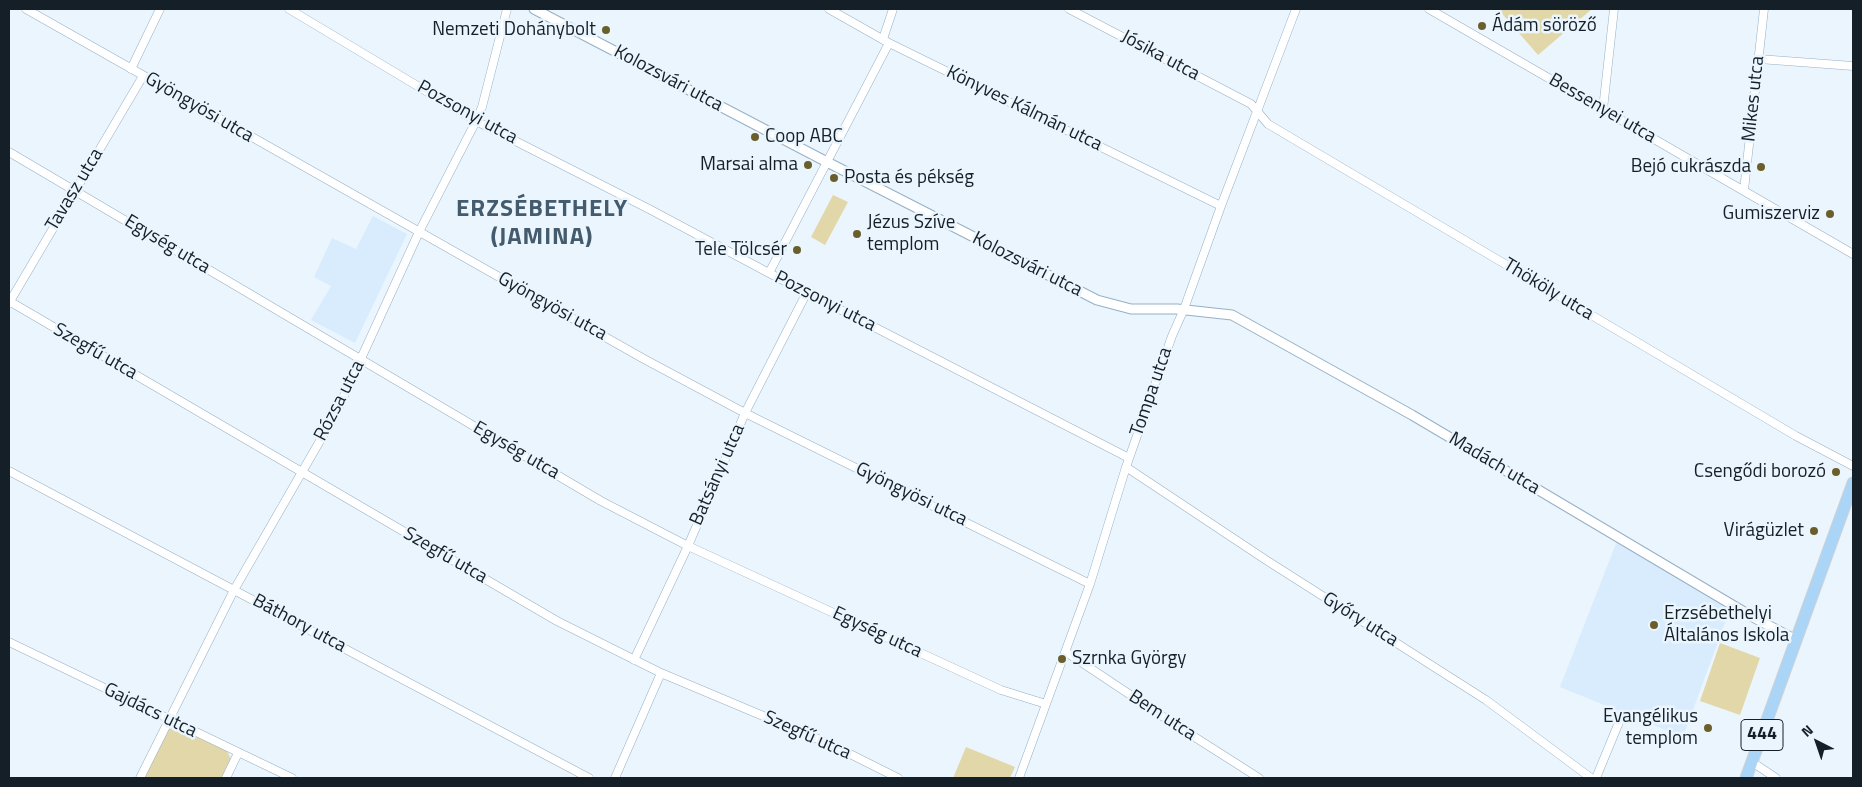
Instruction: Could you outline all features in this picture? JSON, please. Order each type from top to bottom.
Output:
[{"type":"main road","name":"444","points":[[1746,778],[1852,490]]},
{"type":"street","name":"Gyöngyösi utca","points":[[26,9],[644,359],[745,413],[1090,584]]},
{"type":"street","points":[[131,69],[160,9]]},
{"type":"street","name":"Pozsonyi utca","points":[[289,9],[476,121],[651,210],[769,274],[1129,458]]},
{"type":"street","name":"Rózsa utca","points":[[140,778],[234,590],[336,413],[419,232],[476,121],[482,107],[507,9]]},
{"type":"street","name":"Kolozsvári utca","points":[[534,9],[1097,300],[1131,309],[1184,310]]},
{"type":"street","name":"Könyves Kálmán utca","points":[[829,9],[886,41],[1221,206]]},
{"type":"street","points":[[769,274],[827,162],[886,41],[893,9]]},
{"type":"street","name":"Jósika utca","points":[[1069,9],[1251,104]]},
{"type":"street","name":"Tompa utca","points":[[1019,778],[1090,584],[1129,458],[1172,336],[1184,310],[1221,206],[1296,9]]},
{"type":"street","name":"Bessenyei utca","points":[[1429,9],[1853,254]]},
{"type":"street","points":[[1602,109],[1614,9]]},
{"type":"street","name":"Mikes utca","points":[[1744,190],[1764,9]]},
{"type":"street","points":[[1759,59],[1853,66]]},
{"type":"street","name":"Tavasz utca","points":[[9,302],[143,76]]},
{"type":"street","name":"Thököly utca","points":[[1251,104],[1268,124],[1796,436],[1853,466]]},
{"type":"street","name":"Egység utca","points":[[9,152],[600,501],[688,546],[1001,690],[1046,704]]},
{"type":"street","name":"Batsányi utca","points":[[634,660],[688,546],[745,413],[807,292]]},
{"type":"street","name":"Szegfű utca","points":[[9,302],[549,616],[661,673],[832,745],[898,778]]},
{"type":"street","name":"Madách utca","points":[[1184,310],[1232,315],[1412,415],[1751,616],[1796,640]]},
{"type":"street","name":"Győry utca","points":[[1126,468],[1486,700],[1591,778]]},
{"type":"street","name":"Báthory utca","points":[[9,471],[589,778]]},
{"type":"street","name":"Gajdács utca","points":[[9,642],[292,778]]},
{"type":"street","name":"Bem utca","points":[[1066,652],[1259,778]]},
{"type":"street","points":[[615,778],[661,673]]},
{"type":"street","points":[[1596,778],[1622,715]]},
{"type":"street","points":[[226,778],[238,753]]},
{"type":"street","points":[[1752,762],[1776,778]]},
{"type":"shaded area","points":[[1498,9],[1592,9],[1538,55]]},
{"type":"shaded area","points":[[833,195],[848,202],[825,245],[811,237]]},
{"type":"shaded area","points":[[373,216],[407,234],[355,343],[311,320],[331,286],[314,277],[332,238],[356,249]]},
{"type":"shaded area","name":"Erzsébethelyi Általános Iskola","points":[[1617,541],[1730,609],[1683,737],[1560,687]]},
{"type":"shaded area","points":[[1720,643],[1760,658],[1740,715],[1700,701]]},
{"type":"shaded area","points":[[174,726],[227,751],[231,759],[222,778],[144,778],[166,733]]},
{"type":"shaded area","points":[[966,747],[1015,767],[1010,778],[953,778]]},
{"type":"place","name":"Ádám söröző","points":[[1482,26]]},
{"type":"place","name":"Nemzeti Dohánybolt","points":[[606,30]]},
{"type":"place","name":"Coop ABC","points":[[755,137]]},
{"type":"place","name":"Marsai alma","points":[[808,165]]},
{"type":"place","name":"Bejó cukrászda","points":[[1761,167]]},
{"type":"place","name":"Posta és pékség","points":[[834,178]]},
{"type":"place","name":"Gumiszerviz","points":[[1830,214]]},
{"type":"place","name":"Jézus Szíve templom","points":[[857,234]]},
{"type":"place","name":"Tele Tölcsér","points":[[797,250]]},
{"type":"place","name":"Csengődi borozó","points":[[1836,472]]},
{"type":"place","name":"Virágüzlet","points":[[1814,531]]},
{"type":"place","name":"Erzsébethelyi Általános Iskola","points":[[1654,625]]},
{"type":"place","name":"Szrnka György","points":[[1062,659]]},
{"type":"place","name":"Evangélikus templom","points":[[1708,728]]},
{"type":"district","name":"ERZSÉBETHELY (JAMINA)","points":[[542,224]]}]
